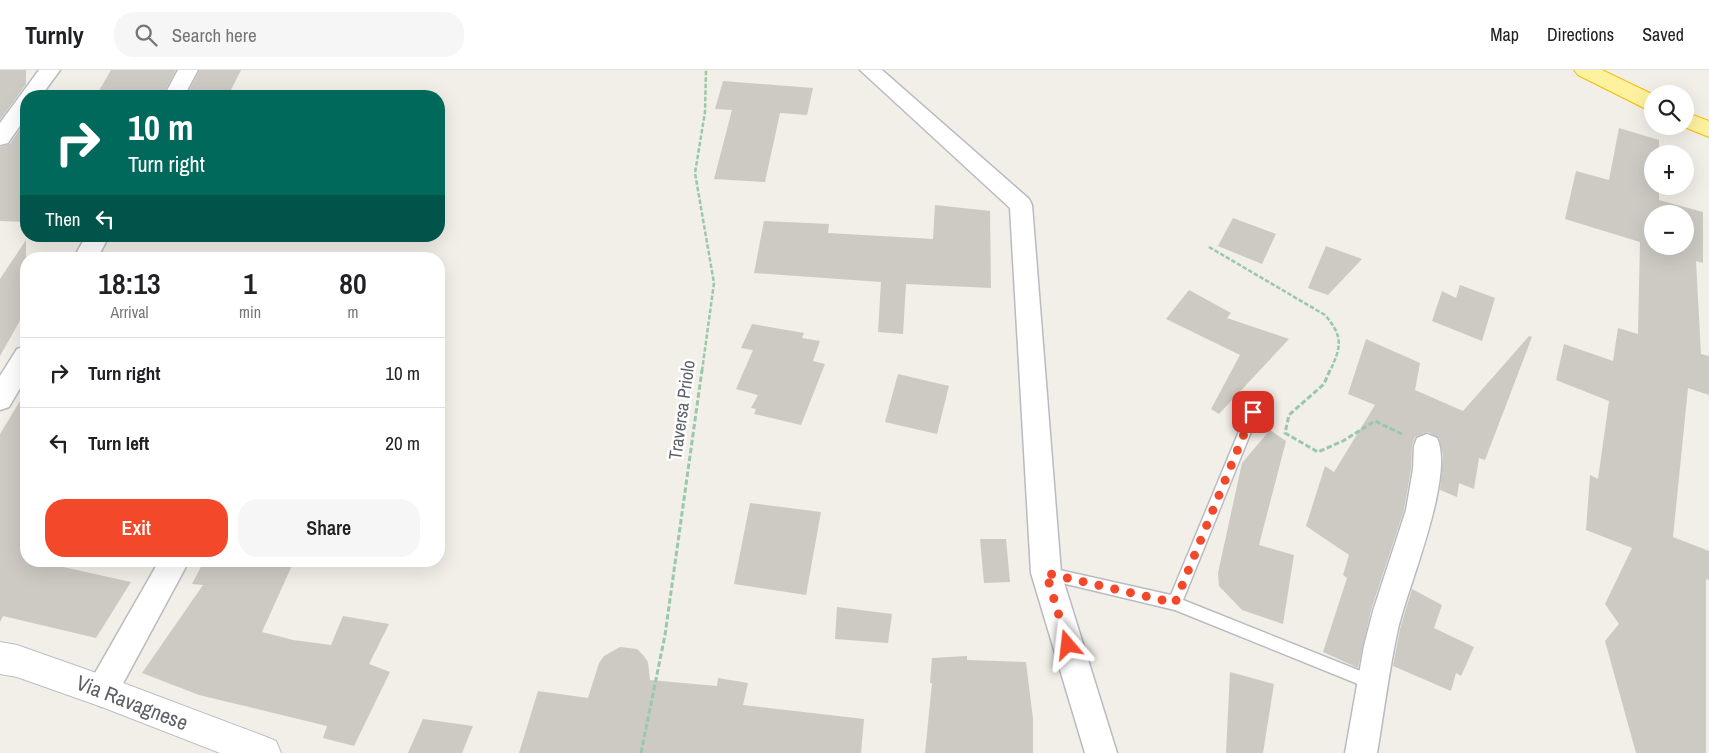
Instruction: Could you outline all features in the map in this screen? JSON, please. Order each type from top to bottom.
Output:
[{"type":"highway","points":[[1585,70],[1644,99]]},
{"type":"highway","points":[[1616,70],[1647,85]]},
{"type":"highway","points":[[1694,108],[1709,115]]},
{"type":"highway","points":[[1694,123],[1709,130]]},
{"type":"main road","name":"Via Ravagnese","points":[[0,658],[17,661],[102,691],[264,753]]},
{"type":"street","points":[[35,90],[50,70]]},
{"type":"street","points":[[177,90],[188,70]]},
{"type":"street","points":[[870,70],[1021,205],[1046,573],[1101,753]]},
{"type":"street","points":[[0,138],[20,110]]},
{"type":"street","points":[[0,399],[20,366]]},
{"type":"street","points":[[1361,753],[1388,612],[1420,515],[1427,474],[1427,446]]},
{"type":"street","points":[[102,691],[172,567]]},
{"type":"lane","points":[[1175,603],[1253,412]]},
{"type":"lane","points":[[1046,573],[1175,603],[1373,683]]},
{"type":"path","name":"Traversa Priolo","points":[[641,753],[665,635],[714,283],[696,174],[705,112],[706,70]]},
{"type":"path","points":[[1209,247],[1324,315],[1336,328],[1339,351],[1324,384],[1289,416],[1285,432],[1318,452],[1343,441],[1375,421],[1427,446]]},
{"type":"building","points":[[0,70],[26,70],[26,84],[0,120]]},
{"type":"building","points":[[111,70],[176,70],[165,90],[99,90]]},
{"type":"building","points":[[200,70],[241,70],[231,90],[189,90]]},
{"type":"building","points":[[723,81],[813,88],[807,115],[780,113],[765,182],[714,179],[732,110],[715,109]]},
{"type":"building","points":[[1619,128],[1659,140],[1659,145],[1644,145],[1644,195],[1659,195],[1659,200],[1677,205],[1644,205],[1644,255],[1694,255],[1694,210],[1703,212],[1703,263],[1696,261],[1701,354],[1709,356],[1709,395],[1688,388],[1673,537],[1709,551],[1709,580],[1706,579],[1706,753],[1636,753],[1605,641],[1619,624],[1605,604],[1632,548],[1586,530],[1590,475],[1598,479],[1609,401],[1556,380],[1564,344],[1613,361],[1618,328],[1638,334],[1640,242],[1565,219],[1576,171],[1609,180]]},
{"type":"building","points":[[20,129],[20,222],[0,221],[0,147],[10,144]]},
{"type":"building","points":[[935,205],[990,211],[991,288],[906,284],[903,334],[878,332],[881,282],[754,273],[764,221],[829,224],[828,233],[933,239]]},
{"type":"building","points":[[1233,218],[1276,234],[1262,264],[1218,246]]},
{"type":"building","points":[[26,242],[26,252],[20,252],[20,321],[0,356],[0,279]]},
{"type":"building","points":[[1326,246],[1362,259],[1328,295],[1308,288]]},
{"type":"building","points":[[1460,285],[1495,298],[1482,341],[1432,321],[1442,291],[1456,298]]},
{"type":"building","points":[[1189,290],[1231,313],[1227,318],[1289,339],[1219,414],[1211,409],[1240,355],[1166,319]]},
{"type":"building","points":[[752,324],[804,333],[802,338],[820,341],[813,361],[825,364],[801,425],[754,414],[756,409],[751,408],[758,395],[736,389],[753,350],[741,348]]},
{"type":"building","points":[[1529,336],[1532,337],[1485,460],[1479,458],[1474,489],[1459,483],[1457,497],[1440,490],[1443,455],[1439,438],[1428,432],[1415,437],[1412,446],[1411,469],[1404,510],[1371,610],[1358,668],[1323,652],[1347,578],[1343,575],[1349,555],[1306,526],[1325,466],[1334,472],[1375,405],[1348,394],[1366,339],[1420,363],[1415,390],[1463,411]]},
{"type":"building","points":[[898,374],[949,386],[937,434],[885,422]]},
{"type":"building","points":[[20,401],[20,567],[63,567],[131,582],[96,638],[3,616],[0,622],[0,434]]},
{"type":"building","points":[[1270,430],[1286,441],[1259,545],[1294,555],[1283,624],[1242,610],[1219,586],[1218,573],[1242,463]]},
{"type":"building","points":[[750,503],[821,512],[806,595],[734,584]]},
{"type":"building","points":[[980,539],[1006,539],[1010,582],[984,583]]},
{"type":"building","points":[[201,567],[291,567],[262,632],[293,640],[331,645],[343,616],[389,624],[369,664],[390,672],[354,746],[323,738],[327,726],[199,695],[142,673],[203,585],[192,584]]},
{"type":"building","points":[[1412,589],[1442,605],[1434,628],[1474,647],[1461,676],[1456,673],[1451,691],[1393,666],[1400,629]]},
{"type":"building","points":[[837,607],[892,614],[888,643],[835,639]]},
{"type":"building","points":[[620,647],[637,649],[643,655],[648,662],[650,680],[717,686],[718,678],[748,683],[743,705],[864,719],[861,753],[519,753],[538,691],[588,698],[599,663],[604,656]]},
{"type":"building","points":[[967,656],[967,660],[1026,662],[1033,719],[1033,753],[925,753],[932,683],[930,683],[932,658]]},
{"type":"building","points":[[1230,672],[1274,684],[1263,753],[1226,753]]},
{"type":"building","points":[[423,719],[473,726],[462,753],[408,753]]},
{"type":"route","points":[[1068,645],[1046,573],[1175,603],[1253,412]]}]
